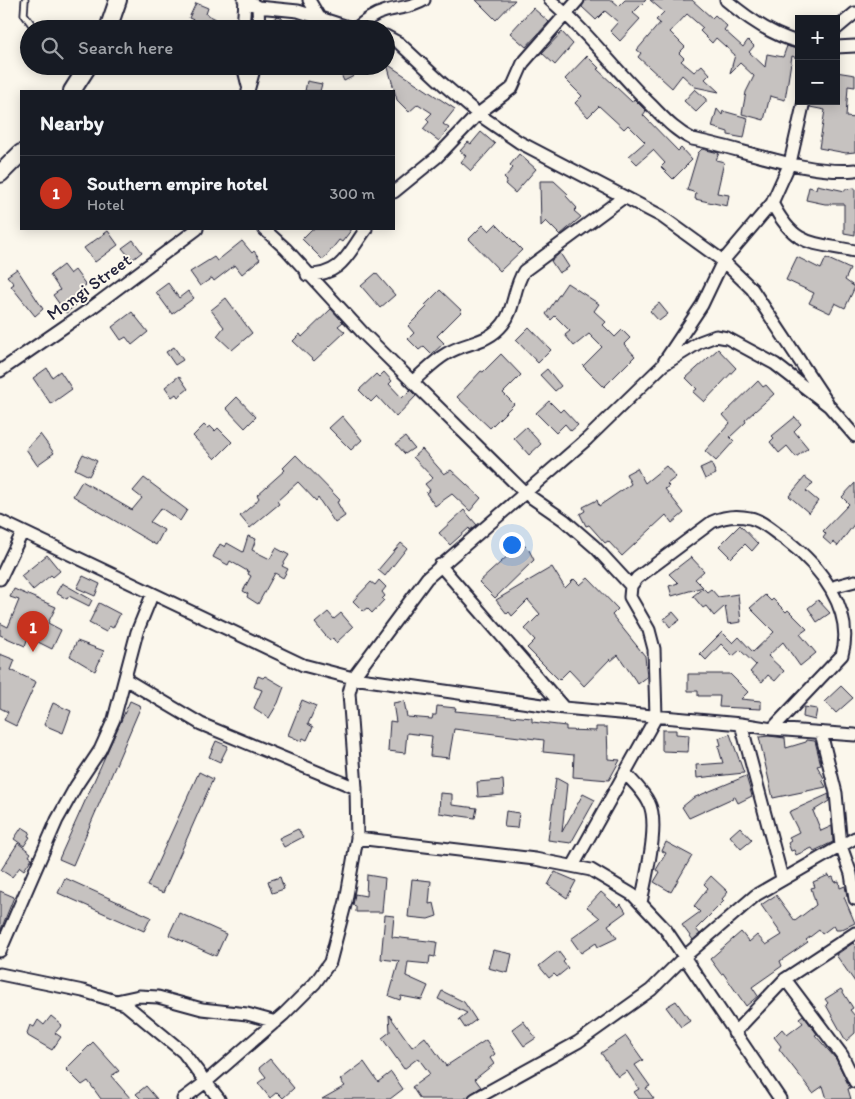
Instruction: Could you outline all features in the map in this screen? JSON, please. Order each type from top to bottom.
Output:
[{"type":"street","points":[[111,20],[118,0]]},
{"type":"street","points":[[243,20],[244,0],[258,7],[298,11],[328,20]]},
{"type":"street","points":[[310,0],[319,17]]},
{"type":"street","points":[[366,20],[380,13],[412,6],[424,0]]},
{"type":"street","points":[[550,0],[567,14],[622,77],[679,133],[692,139],[790,163],[843,171],[855,170]]},
{"type":"street","points":[[395,191],[437,157],[478,114],[512,88],[523,63],[578,0]]},
{"type":"street","points":[[726,0],[759,24],[795,40]]},
{"type":"street","points":[[258,7],[259,20]]},
{"type":"street","points":[[840,26],[855,13]]},
{"type":"street","points":[[395,42],[478,114],[519,142],[661,216],[723,261],[752,289],[812,377],[829,406]]},
{"type":"street","points":[[840,47],[855,46]]},
{"type":"street","points":[[245,75],[248,89]]},
{"type":"street","points":[[248,89],[252,75]]},
{"type":"street","points":[[663,365],[702,305],[723,261],[772,203],[790,163],[803,105]]},
{"type":"street","points":[[0,174],[20,154]]},
{"type":"street","points":[[413,381],[446,354],[487,339],[495,333],[510,313],[518,280],[524,271],[624,198]]},
{"type":"street","points":[[772,203],[784,225],[800,239],[855,251]]},
{"type":"street","name":"Mongi Street","points":[[0,371],[90,309],[196,230]]},
{"type":"street","points":[[265,230],[286,249],[307,275],[363,333],[525,492],[564,520],[595,547],[631,586]]},
{"type":"street","points":[[307,275],[324,275],[333,271],[346,257],[365,230]]},
{"type":"street","points":[[183,1099],[207,1082],[276,1022],[315,983],[330,962],[346,901],[357,838],[356,788],[349,693],[353,678],[426,578],[587,438],[663,365],[700,342],[716,336],[727,338],[775,364],[829,406],[855,435]]},
{"type":"street","points":[[573,866],[656,717],[654,649],[649,630],[630,596],[631,586],[636,578],[712,522],[724,516],[752,518],[813,561],[836,586],[847,607],[852,626],[848,646],[772,729]]},
{"type":"street","points":[[0,521],[152,595],[303,665],[353,678],[564,708],[741,724],[772,729],[855,735]]},
{"type":"street","points":[[0,579],[22,533]]},
{"type":"street","points":[[440,565],[564,708]]},
{"type":"street","points":[[836,586],[855,581]]},
{"type":"street","points":[[0,951],[58,820],[76,786],[100,750],[111,727],[138,632],[152,595]]},
{"type":"street","points":[[125,679],[200,724],[356,788]]},
{"type":"street","points":[[741,724],[782,878]]},
{"type":"street","points":[[821,733],[836,794],[842,846],[851,874],[855,899]]},
{"type":"street","points":[[625,772],[646,798],[652,813],[652,834],[641,903]]},
{"type":"street","points":[[357,838],[535,859],[573,866],[591,870],[633,895],[666,930],[780,1099]]},
{"type":"street","points":[[475,1099],[578,1042],[651,990],[684,957],[756,895],[782,878],[855,838]]},
{"type":"street","points":[[734,1033],[785,979],[855,933]]},
{"type":"street","points":[[0,974],[83,991],[125,1004],[183,1052],[219,1099]]},
{"type":"street","points":[[785,979],[842,1055],[855,1082]]},
{"type":"street","points":[[115,1001],[139,996],[158,997],[202,1010],[247,1014],[276,1022]]},
{"type":"lane","points":[[25,0],[24,14],[28,20]]},
{"type":"building","points":[[476,0],[515,0],[496,20]]},
{"type":"building","points":[[585,0],[612,0],[619,6],[625,0],[646,0],[633,13],[640,19],[620,41],[610,31],[618,22],[605,11],[596,20],[582,7]]},
{"type":"building","points":[[650,0],[692,0],[712,18],[715,15],[727,26],[724,30],[743,47],[748,40],[754,46],[749,52],[765,67],[767,54],[783,57],[787,46],[795,49],[795,57],[792,56],[785,100],[770,96],[764,120],[742,114],[746,92],[754,76],[740,63],[730,73],[735,55],[716,38],[712,43],[700,31],[703,28],[687,14],[670,32],[685,47],[679,53],[684,58],[681,61],[694,72],[702,65],[710,74],[705,79],[719,92],[695,87],[682,75],[672,88],[638,57],[641,53],[637,50],[660,23],[656,20],[664,12]]},
{"type":"building","points":[[196,3],[208,8],[206,14],[216,19],[194,20],[189,18]]},
{"type":"building","points":[[533,8],[549,22],[526,47],[510,33]]},
{"type":"building","points":[[278,16],[283,20],[272,20]]},
{"type":"building","points":[[562,32],[573,44],[555,65],[542,53]]},
{"type":"building","points":[[587,56],[599,68],[597,69],[632,102],[634,99],[646,111],[643,115],[678,151],[681,148],[692,160],[673,179],[661,167],[665,163],[653,150],[637,164],[629,156],[645,142],[628,125],[624,129],[599,106],[588,117],[575,103],[582,96],[565,79]]},
{"type":"building","points":[[395,69],[455,109],[443,124],[449,128],[439,141],[423,129],[429,122],[426,119],[432,113],[418,104],[409,112],[397,100],[390,75],[395,75]]},
{"type":"building","points":[[840,73],[855,75],[855,87],[848,86],[846,117],[855,118],[855,152],[846,153],[819,148],[825,110],[810,107],[810,105],[840,105]]},
{"type":"building","points":[[341,75],[354,75],[354,76],[344,81]]},
{"type":"building","points":[[307,81],[322,84],[320,90],[305,90]]},
{"type":"building","points":[[695,89],[706,99],[706,102],[696,112],[684,101]]},
{"type":"building","points":[[717,109],[722,115],[723,111],[748,118],[744,138],[728,135],[728,132],[712,127]]},
{"type":"building","points":[[481,132],[495,144],[471,171],[461,162],[466,156],[460,151],[468,142],[471,144]]},
{"type":"building","points":[[702,149],[719,153],[716,160],[724,162],[717,193],[729,195],[727,206],[695,199],[696,193],[687,190],[698,153]]},
{"type":"building","points":[[519,154],[536,169],[515,193],[505,184],[507,181],[504,178],[513,168],[510,165]]},
{"type":"building","points":[[540,181],[554,181],[568,194],[566,196],[577,208],[574,211],[581,217],[560,235],[546,221],[541,226]]},
{"type":"building","points":[[817,185],[845,191],[845,189],[855,188],[855,235],[844,233],[844,204],[825,204],[806,200],[809,187],[816,189]]},
{"type":"building","points":[[496,224],[522,250],[500,271],[469,239],[483,225],[489,231]]},
{"type":"building","points":[[311,230],[351,230],[342,242],[339,240],[323,260],[302,239]]},
{"type":"building","points":[[108,231],[118,245],[95,262],[84,248]]},
{"type":"building","points":[[133,240],[142,252],[132,260],[122,248]]},
{"type":"building","points":[[242,241],[260,259],[242,274],[235,265],[214,281],[212,278],[200,286],[190,272],[214,257],[217,261]]},
{"type":"building","points":[[560,253],[569,267],[559,273],[551,261]]},
{"type":"building","points":[[797,257],[821,269],[826,258],[850,269],[845,280],[855,287],[845,308],[835,303],[830,313],[809,303],[814,293],[786,280]]},
{"type":"building","points":[[63,265],[70,274],[75,270],[86,285],[82,288],[83,290],[71,299],[76,305],[66,313],[53,295],[60,290],[50,275]]},
{"type":"building","points":[[17,269],[43,309],[35,316],[11,286],[14,284],[7,276]]},
{"type":"building","points":[[376,273],[395,295],[380,308],[361,286]]},
{"type":"building","points":[[168,283],[179,298],[188,291],[194,298],[172,314],[156,292]]},
{"type":"building","points":[[567,283],[599,304],[594,311],[606,322],[603,325],[615,337],[622,330],[630,338],[624,344],[635,356],[604,387],[583,366],[602,347],[589,334],[574,346],[565,335],[570,331],[555,316],[551,320],[546,314]]},
{"type":"building","points":[[440,290],[462,311],[437,336],[444,343],[432,354],[424,346],[419,350],[408,339],[414,333],[408,326],[427,307],[425,305]]},
{"type":"building","points":[[226,298],[252,333],[232,350],[217,336],[224,327],[211,310]]},
{"type":"building","points":[[659,303],[668,314],[659,321],[650,311]]},
{"type":"building","points":[[331,309],[343,322],[338,326],[345,332],[314,361],[293,341],[300,334],[302,337]]},
{"type":"building","points":[[132,312],[148,332],[132,345],[126,337],[121,340],[112,327]]},
{"type":"building","points":[[529,327],[551,350],[538,363],[516,340]]},
{"type":"building","points":[[174,347],[183,360],[175,365],[166,352]]},
{"type":"building","points":[[718,349],[736,368],[704,402],[693,392],[697,389],[686,378]]},
{"type":"building","points":[[501,354],[521,375],[503,393],[514,404],[490,428],[457,397],[481,371],[483,372]]},
{"type":"building","points":[[47,368],[52,377],[60,371],[72,389],[51,404],[33,378]]},
{"type":"building","points":[[547,369],[561,386],[555,391],[540,375]]},
{"type":"building","points":[[384,372],[392,381],[389,384],[402,398],[410,390],[416,396],[396,417],[377,396],[371,402],[359,390],[376,374],[379,377]]},
{"type":"building","points":[[179,376],[188,389],[178,397],[176,394],[172,397],[165,387]]},
{"type":"building","points":[[758,381],[763,387],[766,385],[774,394],[745,420],[746,422],[730,437],[734,441],[716,461],[705,451],[730,423],[723,415]]},
{"type":"building","points":[[237,397],[256,417],[245,428],[226,408]]},
{"type":"building","points":[[549,401],[560,412],[563,409],[578,425],[571,431],[565,424],[556,433],[536,413]]},
{"type":"building","points":[[342,416],[362,440],[351,450],[329,428]]},
{"type":"building","points":[[795,417],[801,424],[794,431],[808,448],[796,457],[787,446],[779,453],[770,442],[774,438],[772,436]]},
{"type":"building","points":[[204,425],[207,428],[210,426],[215,431],[218,428],[232,442],[215,459],[193,436]]},
{"type":"building","points":[[526,427],[541,444],[529,455],[514,438]]},
{"type":"building","points":[[40,434],[54,453],[37,465],[26,449]]},
{"type":"building","points":[[405,437],[414,448],[405,454],[396,444]]},
{"type":"building","points":[[422,449],[444,474],[451,470],[481,498],[470,511],[452,494],[435,506],[426,493],[430,490],[425,484],[433,478],[413,457]]},
{"type":"building","points":[[83,454],[97,461],[89,476],[75,469]]},
{"type":"building","points":[[296,455],[340,500],[337,502],[345,516],[335,523],[318,498],[316,501],[298,482],[277,501],[279,504],[250,528],[240,516],[256,502],[259,498],[257,495],[285,470],[283,468]]},
{"type":"building","points":[[711,463],[716,474],[705,479],[700,468]]},
{"type":"building","points":[[666,466],[676,477],[667,484],[669,486],[665,489],[684,513],[672,523],[666,515],[622,556],[608,541],[605,543],[589,525],[586,526],[580,514],[585,511],[583,507],[597,500],[599,506],[631,484],[626,474],[637,468],[645,483]]},
{"type":"building","points":[[805,477],[813,483],[806,491],[818,501],[809,513],[789,496]]},
{"type":"building","points":[[144,478],[187,510],[180,521],[161,508],[150,522],[164,530],[156,545],[73,496],[82,481],[132,510],[142,498],[133,491]]},
{"type":"building","points":[[855,483],[855,523],[838,546],[833,542],[831,545],[823,538],[826,534],[823,531],[849,504],[842,497]]},
{"type":"building","points":[[464,510],[477,525],[470,530],[469,528],[450,545],[439,533]]},
{"type":"building","points":[[740,525],[758,544],[752,551],[745,544],[731,558],[719,546]]},
{"type":"building","points":[[514,535],[529,550],[534,560],[495,598],[479,582],[512,552],[505,544]]},
{"type":"building","points":[[248,536],[256,539],[252,550],[270,559],[276,548],[289,555],[282,566],[288,569],[283,578],[275,573],[258,604],[247,597],[248,594],[243,591],[251,576],[248,574],[249,572],[230,561],[228,565],[213,557],[220,544],[225,547],[227,543],[243,552]]},
{"type":"building","points":[[401,543],[407,548],[385,576],[378,570]]},
{"type":"building","points":[[47,555],[60,571],[53,577],[51,575],[33,590],[21,576]]},
{"type":"building","points":[[691,557],[704,571],[695,579],[703,587],[672,596],[669,586],[678,583],[669,574]]},
{"type":"building","points":[[552,567],[565,588],[574,579],[580,585],[588,578],[618,609],[612,615],[645,656],[647,677],[638,684],[618,655],[611,661],[610,659],[584,686],[569,670],[559,680],[527,648],[535,640],[525,629],[540,614],[528,600],[512,616],[509,612],[507,614],[496,600]]},
{"type":"building","points":[[83,576],[100,584],[95,596],[77,588]]},
{"type":"building","points":[[379,580],[386,587],[382,592],[385,596],[382,599],[384,600],[372,613],[367,608],[363,611],[353,601],[371,582],[375,585]]},
{"type":"building","points":[[62,583],[92,600],[89,606],[69,596],[67,599],[56,593]]},
{"type":"building","points":[[703,588],[707,592],[711,589],[718,597],[738,594],[741,622],[728,624],[725,606],[714,616],[706,606],[703,608],[693,596]]},
{"type":"building","points":[[14,589],[56,607],[48,623],[61,630],[52,649],[28,637],[25,646],[0,635],[0,623],[8,627],[19,600],[10,597]]},
{"type":"building","points":[[765,595],[771,601],[773,599],[786,612],[788,610],[807,629],[800,634],[816,653],[800,666],[783,642],[768,656],[784,671],[775,681],[768,675],[762,682],[750,672],[756,665],[740,650],[733,656],[721,644],[706,660],[700,654],[722,632],[733,643],[739,637],[753,652],[774,632],[750,608]]},
{"type":"building","points":[[818,600],[830,613],[817,622],[808,608]]},
{"type":"building","points":[[99,603],[120,614],[113,628],[109,626],[106,632],[89,623]]},
{"type":"building","points":[[328,612],[334,619],[341,613],[353,627],[336,643],[333,638],[330,641],[315,623]]},
{"type":"building","points":[[673,612],[680,620],[670,627],[664,619]]},
{"type":"building","points":[[77,641],[104,651],[95,671],[70,656]]},
{"type":"building","points":[[0,654],[15,660],[11,670],[36,682],[16,726],[4,720],[8,712],[0,708]]},
{"type":"building","points":[[688,674],[730,674],[748,692],[741,699],[761,701],[761,709],[719,707],[720,696],[698,696],[698,691],[688,691]]},
{"type":"building","points":[[258,676],[263,678],[265,676],[284,687],[278,703],[269,718],[254,708],[262,690],[254,687]]},
{"type":"building","points":[[841,686],[853,698],[836,713],[825,701]]},
{"type":"building","points":[[302,700],[316,706],[308,724],[313,727],[307,740],[303,738],[301,741],[288,735]]},
{"type":"building","points":[[130,701],[141,706],[73,865],[59,859]]},
{"type":"building","points":[[404,701],[407,717],[432,719],[433,715],[436,715],[437,706],[456,708],[455,711],[532,718],[532,722],[566,726],[566,730],[596,731],[596,727],[607,727],[608,759],[620,760],[609,780],[573,777],[574,755],[543,752],[544,740],[454,729],[449,758],[430,756],[432,736],[407,733],[405,753],[388,751],[390,721],[396,722],[393,703]]},
{"type":"building","points":[[53,703],[71,711],[63,733],[44,725]]},
{"type":"building","points":[[804,707],[817,709],[815,720],[803,717]]},
{"type":"building","points":[[662,730],[676,730],[676,734],[689,735],[688,752],[662,751]]},
{"type":"building","points":[[730,734],[744,773],[697,778],[696,765],[723,763],[718,746],[721,745],[719,738]]},
{"type":"building","points":[[759,737],[785,738],[786,748],[806,742],[807,740],[815,741],[821,765],[817,766],[824,778],[822,780],[826,787],[773,798]]},
{"type":"building","points":[[216,741],[228,746],[220,762],[209,757]]},
{"type":"building","points":[[199,772],[213,779],[163,893],[147,886]]},
{"type":"building","points":[[746,776],[752,796],[738,803],[735,797],[689,818],[682,807],[693,798]]},
{"type":"building","points":[[556,778],[567,784],[562,832],[583,794],[595,800],[571,843],[548,840]]},
{"type":"building","points":[[503,780],[504,795],[478,797],[477,782]]},
{"type":"building","points":[[440,793],[452,794],[452,805],[477,808],[475,818],[439,813]]},
{"type":"building","points":[[829,794],[829,801],[813,811],[821,831],[832,826],[833,842],[814,851],[812,848],[796,855],[794,850],[791,851],[788,843],[791,841],[789,837],[799,832],[789,812]]},
{"type":"building","points":[[506,811],[519,813],[517,828],[504,827]]},
{"type":"building","points":[[22,827],[30,832],[28,836],[30,837],[24,846],[14,839]]},
{"type":"building","points":[[740,827],[752,840],[741,849],[730,836]]},
{"type":"building","points":[[298,829],[303,837],[284,847],[279,838]]},
{"type":"building","points":[[666,842],[692,856],[671,892],[654,882],[660,872],[656,870],[666,853],[662,851]]},
{"type":"building","points":[[18,843],[31,853],[29,856],[32,858],[24,870],[20,867],[12,877],[1,870]]},
{"type":"building","points":[[555,872],[576,881],[567,898],[548,885]]},
{"type":"building","points":[[367,875],[385,878],[382,912],[356,912],[356,906],[353,905],[355,894],[366,896]]},
{"type":"building","points":[[829,875],[830,878],[833,877],[835,882],[839,881],[840,888],[845,886],[847,896],[844,897],[855,923],[840,930],[836,930],[834,925],[822,934],[819,930],[806,940],[808,942],[780,961],[782,966],[752,987],[758,996],[746,1006],[723,973],[721,974],[710,959],[741,932],[749,942],[757,935],[766,945],[782,935],[761,905],[776,895],[795,921],[816,905],[811,888],[815,887],[813,882]]},
{"type":"building","points":[[711,876],[728,892],[722,899],[724,901],[696,929],[700,934],[693,940],[682,925],[700,912],[694,906],[708,888],[704,884]]},
{"type":"building","points":[[280,877],[284,889],[272,893],[268,881]]},
{"type":"building","points":[[65,878],[151,917],[144,931],[58,893]]},
{"type":"building","points":[[412,879],[431,881],[429,904],[434,903],[437,916],[428,919],[408,917]]},
{"type":"building","points":[[0,891],[14,897],[0,932]]},
{"type":"building","points":[[601,892],[618,907],[621,904],[626,912],[608,925],[617,938],[598,947],[596,943],[581,953],[571,939],[600,918],[587,907]]},
{"type":"building","points":[[179,913],[226,934],[216,956],[169,935]]},
{"type":"building","points":[[385,915],[394,916],[392,937],[437,942],[435,957],[430,956],[429,964],[408,962],[406,976],[428,986],[422,1000],[401,996],[400,1000],[389,996],[399,961],[381,959]]},
{"type":"building","points":[[853,943],[855,946],[855,982],[836,955]]},
{"type":"building","points":[[493,950],[512,954],[508,973],[488,968]]},
{"type":"building","points":[[558,951],[568,968],[557,977],[554,974],[549,978],[539,966]]},
{"type":"building","points":[[841,989],[853,1008],[850,1010],[855,1016],[855,1033],[846,1041],[826,1005],[828,1003],[825,999]]},
{"type":"building","points":[[442,991],[464,1002],[476,1020],[465,1028],[459,1019],[467,1013],[438,999]]},
{"type":"building","points":[[676,1001],[690,1021],[681,1027],[666,1007]]},
{"type":"building","points":[[389,1015],[412,1047],[425,1037],[446,1066],[486,1040],[495,1054],[490,1058],[494,1064],[475,1079],[481,1087],[464,1099],[420,1099],[412,1087],[430,1074],[418,1058],[404,1069],[382,1038],[390,1032]]},
{"type":"building","points":[[803,1015],[817,1034],[815,1035],[836,1059],[850,1088],[848,1089],[851,1099],[827,1099],[823,1086],[813,1093],[779,1049],[781,1046],[774,1037],[782,1029],[787,1035],[803,1023],[799,1018]]},
{"type":"building","points":[[51,1016],[62,1025],[55,1033],[61,1037],[52,1050],[28,1036],[27,1033],[30,1025],[34,1027],[38,1020],[44,1025]]},
{"type":"building","points":[[523,1021],[536,1038],[524,1046],[512,1029]]},
{"type":"building","points":[[626,1036],[643,1060],[635,1065],[650,1086],[646,1088],[654,1099],[639,1099],[634,1092],[639,1089],[627,1071],[618,1077],[601,1053]]},
{"type":"building","points":[[93,1042],[119,1071],[111,1076],[131,1099],[101,1099],[88,1081],[82,1085],[66,1069]]},
{"type":"building","points":[[270,1059],[294,1088],[283,1098],[277,1092],[270,1098],[258,1083],[266,1077],[259,1068]]},
{"type":"building","points":[[364,1062],[378,1082],[391,1072],[403,1089],[390,1099],[322,1099],[345,1086],[340,1080]]},
{"type":"building","points":[[146,1086],[157,1099],[141,1099],[136,1094]]},
{"type":"place","name":"Southern empire hotel","points":[[33,652]]}]
